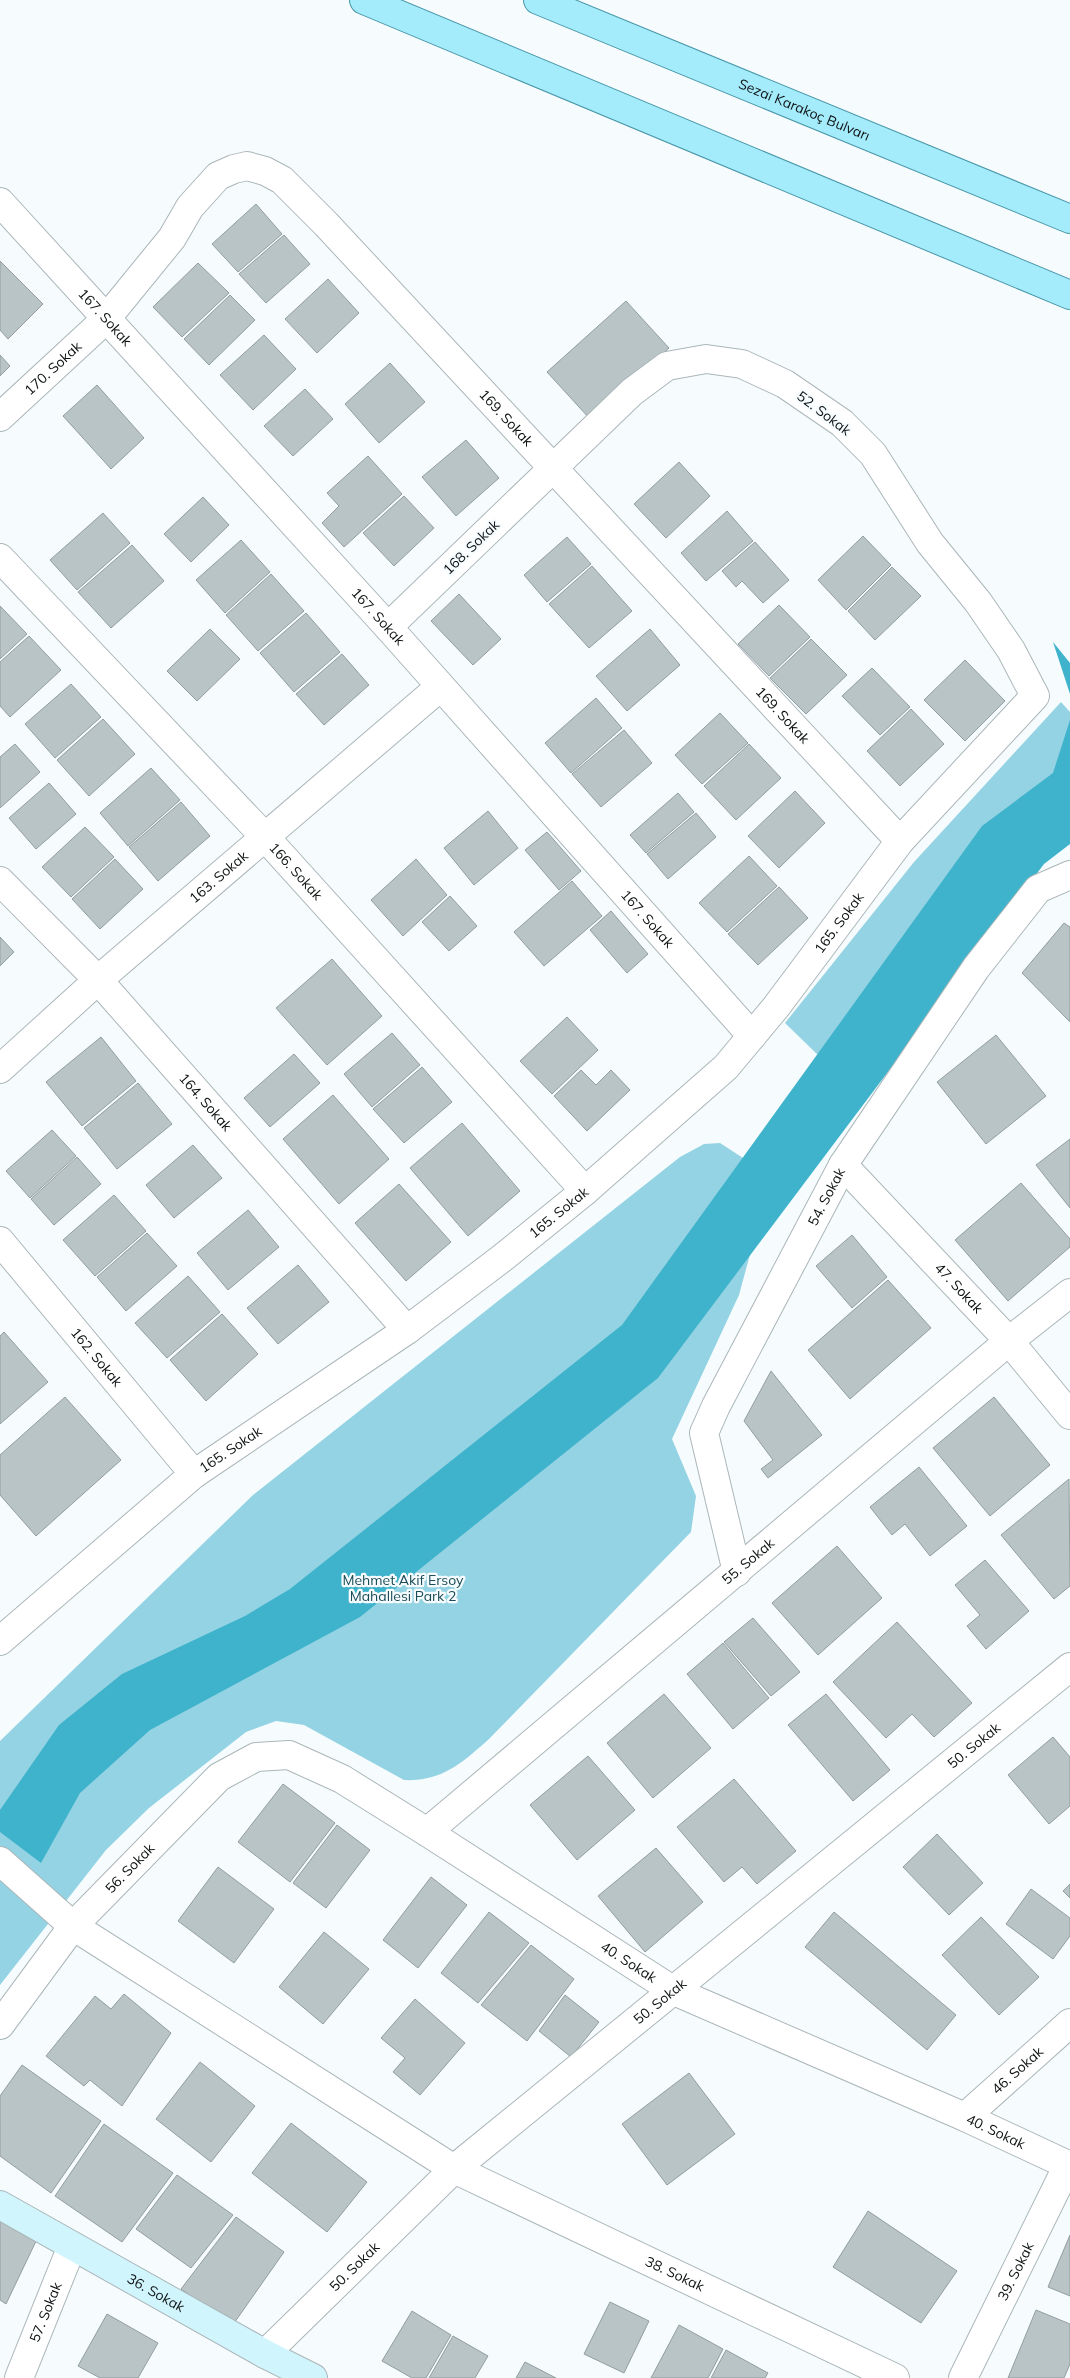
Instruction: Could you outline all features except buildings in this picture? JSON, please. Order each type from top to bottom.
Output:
[{"type":"main road","points":[[364,0],[1070,295]]},
{"type":"main road","name":"Sezai Karakoç Bulvarı","points":[[538,0],[1070,219]]},
{"type":"main road","name":"36. Sokak","points":[[0,2205],[265,2354],[313,2378]]},
{"type":"street","name":"169. Sokak","points":[[106,319],[172,238],[190,208],[218,176],[234,168],[247,166],[266,170],[282,180],[326,224],[900,841]]},
{"type":"street","name":"167. Sokak","points":[[0,202],[388,627],[752,1036]]},
{"type":"street","name":"170. Sokak","points":[[0,418],[106,319]]},
{"type":"street","name":"52. Sokak","points":[[554,468],[632,392],[667,366],[706,359],[742,364],[785,384],[842,424],[873,454],[930,543],[978,602],[1011,650],[1035,696]]},
{"type":"street","name":"168. Sokak","points":[[388,627],[554,468]]},
{"type":"street","name":"166. Sokak","points":[[0,558],[265,836],[585,1191]]},
{"type":"street","name":"163. Sokak","points":[[0,1069],[98,980],[440,687]]},
{"type":"street","name":"165. Sokak","points":[[0,1641],[194,1474],[406,1330],[500,1259],[585,1191],[726,1067],[752,1036],[900,841],[1035,696]]},
{"type":"street","name":"54. Sokak","points":[[737,1572],[704,1433],[734,1368],[844,1165],[976,968],[1038,889],[1070,875]]},
{"type":"street","name":"164. Sokak","points":[[0,881],[98,980],[406,1330]]},
{"type":"street","name":"47. Sokak","points":[[844,1165],[1009,1341],[1070,1415]]},
{"type":"street","name":"162. Sokak","points":[[0,1241],[194,1474]]},
{"type":"street","name":"55. Sokak","points":[[427,1832],[1009,1341],[1070,1293]]},
{"type":"street","name":"50. Sokak","points":[[265,2354],[454,2169],[1070,1667]]},
{"type":"street","name":"40. Sokak","points":[[289,1755],[342,1779],[674,1991],[964,2117],[1069,2165]]},
{"type":"street","name":"56. Sokak","points":[[0,2025],[73,1926],[219,1777],[256,1757],[289,1755]]},
{"type":"street","name":"38. Sokak","points":[[0,1862],[73,1926],[454,2169],[895,2378]]},
{"type":"street","name":"46. Sokak","points":[[964,2117],[1070,2022]]},
{"type":"street","name":"39. Sokak","points":[[963,2378],[1069,2165]]},
{"type":"street","name":"57. Sokak","points":[[18,2378],[72,2246]]},
{"type":"green space","points":[[1061,702],[1070,712],[1070,807],[855,1091],[785,1023],[914,862]]},
{"type":"green space","name":"Mehmet Akif Ersoy Mahallesi Park 2","points":[[720,1143],[760,1169],[761,1214],[739,1295],[672,1439],[696,1496],[691,1532],[489,1739],[461,1763],[441,1774],[430,1778],[404,1780],[304,1725],[276,1721],[246,1732],[149,1808],[106,1850],[0,1985],[0,1741],[253,1495],[680,1157],[704,1144]]},
{"type":"shaded area","points":[[1053,642],[1070,663],[1070,694]]},
{"type":"shaded area","points":[[1070,720],[1070,844],[1044,864],[658,1378],[360,1617],[150,1730],[80,1793],[41,1863],[0,1832],[0,1810],[59,1725],[122,1674],[245,1616],[290,1589],[622,1325],[982,826],[1053,773]]}]
